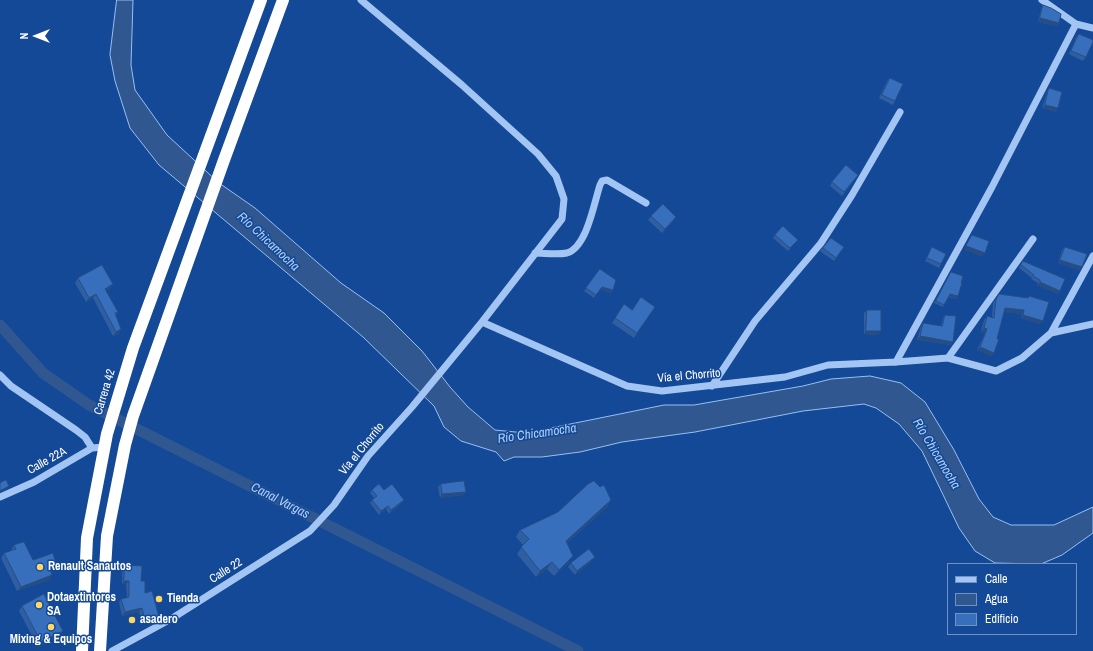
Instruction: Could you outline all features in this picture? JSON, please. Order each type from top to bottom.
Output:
[{"type":"highway","name":"Carrera 42","points":[[82,651],[87,538],[104,446],[114,407],[133,348],[260,0]]},
{"type":"highway","points":[[100,651],[107,536],[125,445],[133,416],[224,160],[283,0]]},
{"type":"street","points":[[361,0],[462,85],[538,154],[556,176],[564,199],[562,219],[482,322]]},
{"type":"street","points":[[1042,0],[1076,24],[1093,28]]},
{"type":"street","points":[[896,362],[992,187],[1076,24]]},
{"type":"street","points":[[712,386],[755,321],[821,243],[852,195],[900,112]]},
{"type":"street","points":[[535,253],[566,253],[578,247],[587,229],[602,181],[607,180],[646,203]]},
{"type":"street","points":[[948,358],[1033,239]]},
{"type":"street","points":[[1050,333],[1093,256]]},
{"type":"street","name":"Vía el Chorrito","points":[[325,514],[368,456],[412,407],[482,322],[627,386],[662,391],[785,377],[828,365],[948,358],[996,371],[1022,358],[1050,333],[1093,324]]},
{"type":"street","points":[[0,375],[11,386],[85,437],[92,448]]},
{"type":"street","name":"Calle 22A","points":[[0,497],[34,482],[92,448],[104,446]]},
{"type":"street","name":"Calle 22","points":[[112,651],[171,619],[310,531],[325,514]]},
{"type":"water","name":"Río Chicamocha","points":[[117,0],[133,0],[131,65],[135,90],[167,135],[219,183],[255,208],[341,283],[384,313],[422,351],[450,387],[468,407],[495,430],[526,433],[664,405],[694,405],[803,386],[831,379],[870,376],[901,383],[925,402],[954,450],[979,499],[993,517],[1011,525],[1054,525],[1093,507],[1093,533],[1062,555],[1043,563],[995,563],[975,551],[959,528],[922,451],[899,424],[876,408],[864,404],[803,411],[695,432],[622,442],[580,452],[542,457],[514,457],[504,461],[496,452],[461,441],[444,427],[434,406],[363,337],[159,165],[130,128],[115,81],[110,55]]},
{"type":"building","points":[[1043,5],[1061,14],[1059,23],[1040,18]]},
{"type":"building","points":[[1079,34],[1093,40],[1086,57],[1071,51]]},
{"type":"building","points":[[890,78],[903,84],[895,101],[882,95]]},
{"type":"building","points":[[1049,88],[1062,92],[1058,108],[1045,105]]},
{"type":"building","points":[[846,165],[858,175],[844,192],[832,182]]},
{"type":"building","points":[[663,204],[676,217],[665,229],[651,216]]},
{"type":"building","points":[[783,226],[798,240],[790,248],[775,235]]},
{"type":"building","points":[[972,235],[989,241],[985,253],[966,246]]},
{"type":"building","points":[[831,238],[844,247],[836,258],[823,248]]},
{"type":"building","points":[[932,247],[946,254],[941,264],[927,258]]},
{"type":"building","points":[[1065,247],[1087,254],[1082,267],[1060,260]]},
{"type":"building","points":[[1023,261],[1065,279],[1060,291],[1040,282],[1040,280],[1021,265]]},
{"type":"building","points":[[102,265],[113,284],[105,289],[118,312],[115,313],[121,329],[116,332],[96,294],[89,298],[78,278]]},
{"type":"building","points":[[600,269],[616,280],[613,290],[602,287],[596,295],[586,288]]},
{"type":"building","points":[[951,272],[963,276],[962,283],[958,296],[950,294],[944,305],[936,301]]},
{"type":"building","points":[[999,294],[1028,298],[1029,296],[1049,302],[1043,321],[1023,315],[1024,310],[1005,308],[997,339],[999,339],[994,353],[980,347],[987,329],[984,328],[987,316],[994,318],[996,300]]},
{"type":"building","points":[[641,297],[655,307],[637,333],[615,318],[624,304],[632,310]]},
{"type":"building","points":[[867,310],[881,310],[881,331],[866,331]]},
{"type":"building","points":[[945,315],[956,316],[953,342],[920,336],[923,323],[942,326]]},
{"type":"building","points":[[6,480],[9,486],[0,491],[0,483]]},
{"type":"building","points":[[464,481],[466,492],[442,494],[441,484]]},
{"type":"building","points":[[594,481],[600,487],[604,485],[611,500],[566,541],[573,556],[559,570],[552,562],[540,571],[521,547],[529,539],[520,530],[558,512],[588,484]]},
{"type":"building","points":[[379,484],[384,490],[392,484],[404,500],[391,510],[388,506],[381,511],[372,500],[377,496],[372,490]]},
{"type":"building","points":[[24,542],[33,560],[53,553],[57,567],[50,569],[52,575],[21,587],[4,553],[16,549],[14,545]]},
{"type":"building","points":[[589,549],[595,557],[577,571],[571,563]]},
{"type":"building","points":[[125,565],[142,566],[141,581],[145,581],[145,593],[152,591],[159,617],[145,620],[142,608],[125,612],[121,599],[129,597],[129,581],[124,581]]},
{"type":"building","points":[[44,594],[63,631],[41,642],[22,606]]},
{"type":"waterway","name":"Canal Vargas","points":[[0,325],[43,373],[89,405],[578,651]]},
{"type":"place","name":"Renault Sanautos","points":[[40,567]]},
{"type":"place","name":"Tienda","points":[[159,599]]},
{"type":"place","name":"Dotaextintores SA","points":[[39,605]]},
{"type":"place","name":"asadero","points":[[132,620]]},
{"type":"place","name":"Mixing & Equipos","points":[[51,627]]}]
